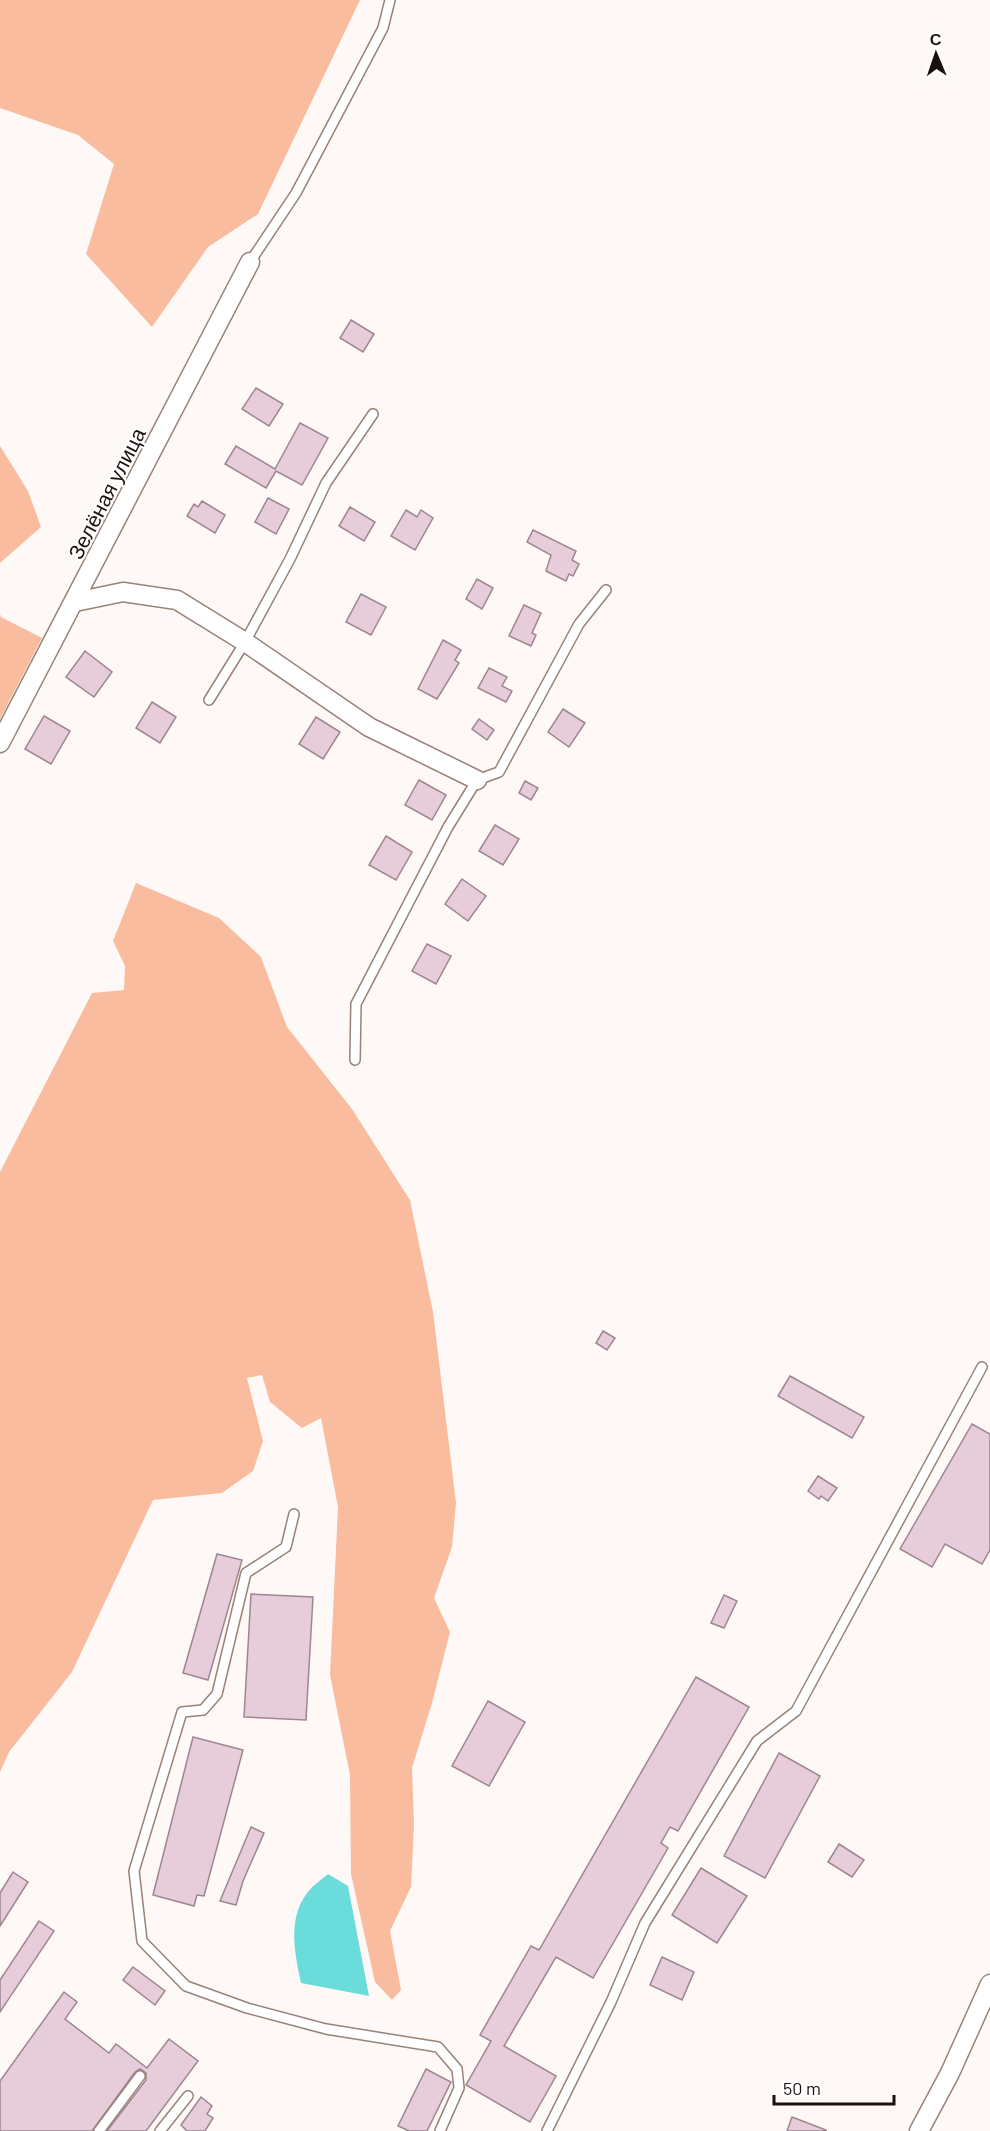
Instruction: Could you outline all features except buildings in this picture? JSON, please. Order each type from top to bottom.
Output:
[{"type":"street","name":"Зелёная улица","points":[[0,743],[250,262]]},
{"type":"street","points":[[75,602],[123,592],[177,600],[245,642],[369,727],[477,780]]},
{"type":"street","points":[[919,2131],[950,2073],[990,1984]]},
{"type":"lane","points":[[250,262],[296,193],[384,28],[390,0]]},
{"type":"lane","points":[[209,700],[245,642],[290,559],[326,483],[373,414]]},
{"type":"lane","points":[[355,1060],[356,1004],[448,826],[477,780],[499,772],[579,624],[606,590]]},
{"type":"lane","points":[[547,2131],[611,2002],[645,1923],[757,1742],[796,1711],[982,1367]]},
{"type":"lane","points":[[294,1514],[286,1547],[246,1573],[217,1694],[202,1710],[182,1713],[134,1871],[142,1941],[186,1986],[248,2008],[326,2029],[438,2047],[457,2068],[459,2088],[440,2131]]},
{"type":"lane","points":[[99,2131],[140,2076]]},
{"type":"lane","points":[[160,2131],[188,2096]]},
{"type":"shaded area","points":[[0,0],[360,0],[258,214],[208,247],[152,327],[86,254],[114,164],[78,135],[0,108]]},
{"type":"shaded area","points":[[0,446],[28,491],[41,527],[0,563]]},
{"type":"shaded area","points":[[0,614],[1,617],[42,638],[0,719]]},
{"type":"shaded area","points":[[136,883],[219,918],[261,957],[287,1027],[352,1109],[410,1200],[433,1312],[456,1503],[452,1547],[434,1598],[450,1632],[412,1768],[414,1825],[411,1887],[390,1931],[401,1990],[392,2000],[375,1982],[351,1874],[350,1775],[330,1675],[338,1507],[321,1418],[302,1428],[270,1402],[262,1375],[247,1378],[263,1441],[253,1471],[222,1493],[153,1500],[72,1672],[9,1752],[0,1772],[0,1172],[92,993],[124,990],[125,966],[113,941]]},
{"type":"water","points":[[328,1874],[348,1886],[369,1996],[301,1983],[294,1937],[297,1914],[307,1893]]}]
